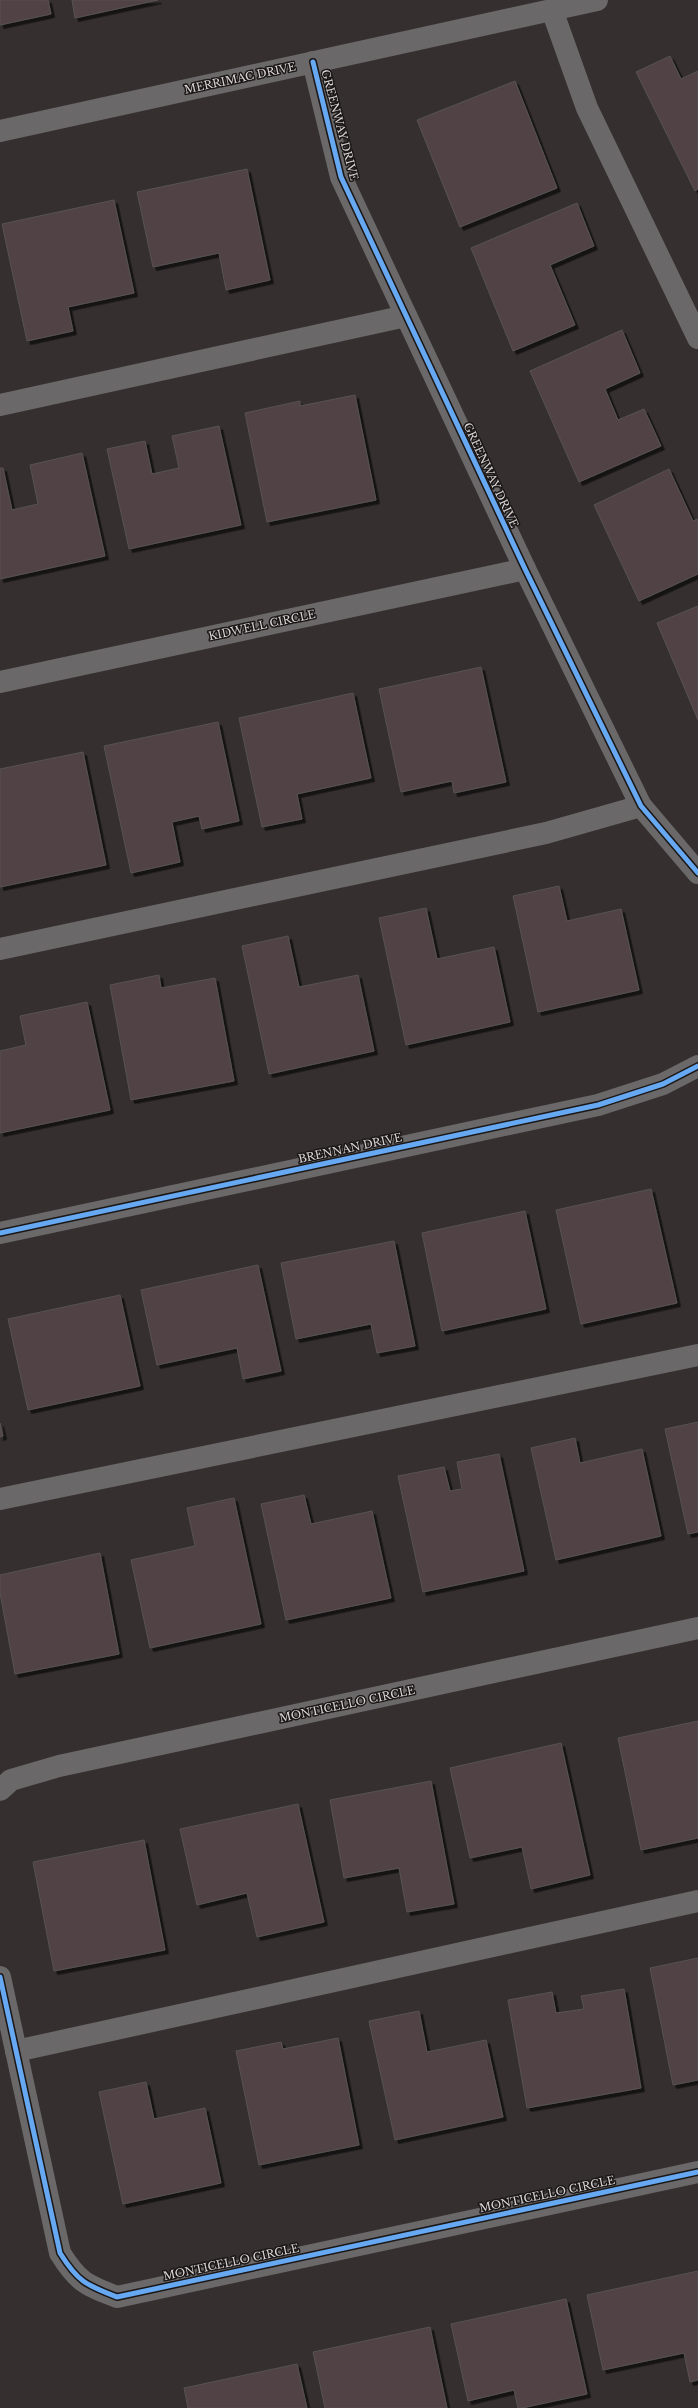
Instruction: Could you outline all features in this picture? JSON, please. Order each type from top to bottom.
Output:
[{"type":"street","name":"MERRIMAC DRIVE","points":[[0,131],[597,0]]},
{"type":"street","points":[[552,10],[587,108],[698,338]]},
{"type":"street","name":"GREENWAY DRIVE","points":[[313,62],[341,177],[525,569],[642,806],[698,873]]},
{"type":"street","points":[[0,405],[406,316]]},
{"type":"street","name":"KIDWELL CIRCLE","points":[[0,682],[525,569]]},
{"type":"street","points":[[0,949],[546,833],[642,806]]},
{"type":"street","name":"BRENNAN DRIVE","points":[[0,1233],[598,1105],[663,1084],[698,1066]]},
{"type":"street","points":[[0,1499],[698,1355]]},
{"type":"street","name":"MONTICELLO CIRCLE","points":[[0,1790],[12,1780],[59,1766],[698,1628]]},
{"type":"street","points":[[16,2051],[698,1901]]},
{"type":"street","name":"MONTICELLO CIRCLE","points":[[0,1977],[60,2253],[72,2273],[88,2286],[117,2297],[698,2172]]},
{"type":"building","points":[[0,0],[48,0],[51,14],[0,25]]},
{"type":"building","points":[[72,0],[158,0],[75,18]]},
{"type":"building","points":[[670,56],[681,79],[698,71],[698,189],[695,191],[636,72]]},
{"type":"building","points":[[515,81],[557,188],[460,227],[417,120]]},
{"type":"building","points":[[247,169],[270,280],[226,290],[219,253],[153,267],[137,192]]},
{"type":"building","points":[[114,200],[134,293],[68,307],[73,331],[27,341],[2,224]]},
{"type":"building","points":[[577,203],[594,246],[550,265],[575,325],[513,351],[471,248]]},
{"type":"building","points":[[622,330],[640,373],[605,389],[618,420],[644,409],[661,446],[579,482],[530,371]]},
{"type":"building","points":[[355,395],[376,500],[267,522],[245,413],[300,401],[300,406]]},
{"type":"building","points":[[219,426],[241,525],[129,549],[107,449],[145,441],[152,474],[179,468],[172,436]]},
{"type":"building","points":[[82,453],[105,556],[0,579],[0,468],[3,468],[12,510],[38,504],[30,465]]},
{"type":"building","points":[[669,469],[693,521],[698,519],[698,574],[639,601],[594,505]]},
{"type":"building","points":[[698,606],[698,720],[657,623]]},
{"type":"building","points":[[481,667],[506,782],[454,793],[452,781],[401,792],[379,689]]},
{"type":"building","points":[[353,693],[371,778],[297,794],[302,819],[262,827],[239,718]]},
{"type":"building","points":[[218,722],[239,821],[202,829],[199,816],[172,822],[180,862],[131,873],[104,746]]},
{"type":"building","points":[[83,752],[106,865],[0,887],[0,769]]},
{"type":"building","points":[[559,886],[567,921],[621,909],[639,990],[538,1012],[513,896]]},
{"type":"building","points":[[426,908],[437,959],[494,947],[510,1022],[406,1045],[379,918]]},
{"type":"building","points":[[288,936],[299,987],[358,975],[374,1051],[269,1074],[242,946]]},
{"type":"building","points":[[159,975],[161,988],[215,978],[234,1081],[131,1100],[110,985]]},
{"type":"building","points":[[87,1002],[110,1110],[0,1133],[0,1051],[26,1045],[20,1016]]},
{"type":"building","points":[[651,1189],[677,1303],[581,1324],[556,1210]]},
{"type":"building","points":[[525,1211],[546,1309],[442,1331],[422,1233]]},
{"type":"building","points":[[394,1241],[415,1346],[377,1353],[371,1324],[296,1339],[281,1263]]},
{"type":"building","points":[[258,1265],[281,1371],[243,1379],[237,1348],[157,1365],[141,1290]]},
{"type":"building","points":[[120,1295],[140,1386],[28,1410],[8,1319]]},
{"type":"building","points":[[698,1422],[698,1532],[688,1534],[665,1429]]},
{"type":"building","points":[[0,1423],[3,1436],[0,1437]]},
{"type":"building","points":[[575,1438],[580,1463],[642,1449],[661,1536],[556,1560],[531,1448]]},
{"type":"building","points":[[499,1454],[524,1571],[423,1592],[398,1476],[444,1467],[450,1491],[462,1489],[457,1462]]},
{"type":"building","points":[[304,1495],[311,1524],[372,1511],[391,1598],[286,1620],[261,1504]]},
{"type":"building","points":[[234,1498],[261,1624],[150,1648],[131,1560],[195,1546],[187,1508]]},
{"type":"building","points":[[100,1553],[119,1654],[15,1674],[0,1593],[0,1575]]},
{"type":"building","points":[[698,1721],[698,1838],[641,1850],[618,1738]]},
{"type":"building","points":[[561,1743],[590,1875],[531,1889],[522,1847],[470,1858],[450,1768]]},
{"type":"building","points":[[431,1781],[454,1904],[407,1912],[399,1868],[344,1878],[330,1800]]},
{"type":"building","points":[[298,1804],[324,1922],[257,1937],[247,1893],[197,1905],[180,1829]]},
{"type":"building","points":[[144,1840],[165,1950],[54,1971],[33,1862]]},
{"type":"building","points":[[698,1958],[698,2080],[673,2085],[650,1968]]},
{"type":"building","points":[[624,1989],[641,2088],[527,2108],[508,2000],[552,1992],[556,2013],[584,2009],[581,1996]]},
{"type":"building","points":[[419,2011],[427,2052],[486,2040],[503,2117],[395,2140],[369,2021]]},
{"type":"building","points":[[338,2038],[359,2145],[259,2165],[236,2051],[281,2042],[283,2049]]},
{"type":"building","points":[[146,2082],[154,2119],[205,2108],[221,2183],[123,2204],[99,2092]]},
{"type":"building","points":[[698,2271],[698,2380],[690,2382],[684,2353],[603,2370],[587,2295]]},
{"type":"building","points":[[566,2299],[587,2394],[522,2408],[518,2408],[514,2390],[468,2401],[451,2324]]},
{"type":"building","points":[[430,2327],[447,2408],[325,2408],[313,2352]]},
{"type":"building","points":[[297,2364],[307,2408],[188,2408],[184,2388]]},
{"type":"cycle path","points":[[313,62],[341,177],[525,569],[641,806],[698,873]]},
{"type":"cycle path","points":[[0,1233],[598,1105],[663,1084],[698,1066]]},
{"type":"cycle path","points":[[0,1977],[60,2253],[78,2277],[90,2285],[117,2297],[698,2172]]}]
